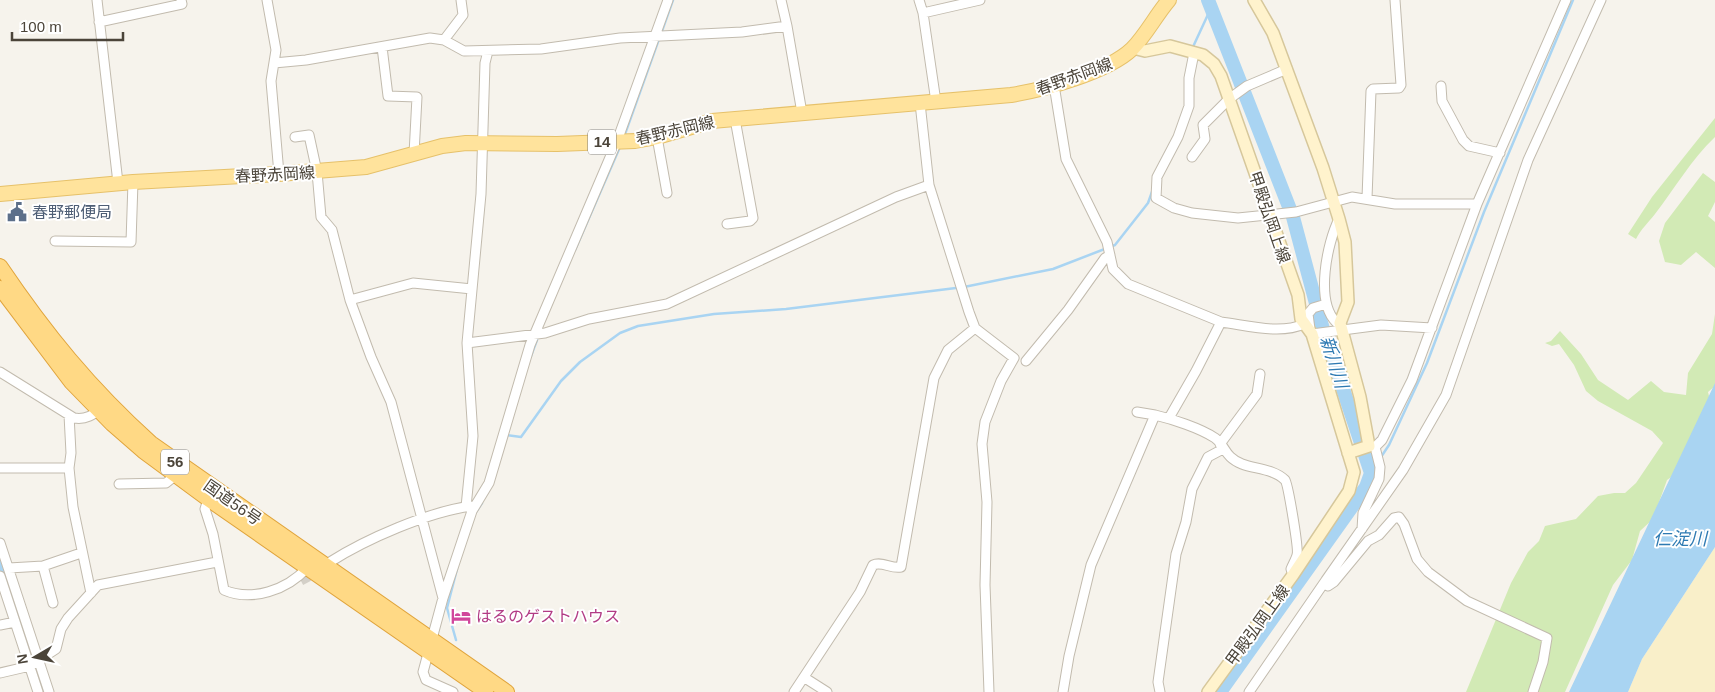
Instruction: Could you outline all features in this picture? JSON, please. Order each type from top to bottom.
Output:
[{"type":"highway","name":"国道56号","points":[[0,266],[103,407],[150,443],[326,567],[486,692]]},
{"type":"highway","name":"国道56号","points":[[0,288],[49,355],[103,407],[142,451],[307,568],[430,647],[507,692]]},
{"type":"main road","points":[[1254,0],[1274,33],[1334,201],[1345,242],[1348,302],[1341,326],[1372,446],[1348,452]]},
{"type":"main road","name":"春野赤岡線","points":[[0,194],[133,182],[316,172],[373,165],[442,146],[483,143],[617,141],[657,137],[712,121],[1011,96],[1054,85],[1116,61],[1133,48],[1167,1]]},
{"type":"main road","name":"甲殿弘岡上線","points":[[1133,48],[1145,51],[1170,46],[1203,55],[1214,64],[1221,76],[1298,295],[1315,331],[1354,472],[1349,491],[1293,575],[1208,692]]},
{"type":"street","points":[[97,0],[118,184]]},
{"type":"street","points":[[99,22],[182,4],[181,0]]},
{"type":"street","points":[[266,0],[276,50],[271,81],[279,174]]},
{"type":"street","points":[[444,40],[464,15],[461,0]]},
{"type":"street","points":[[453,692],[426,680],[423,672],[443,598],[476,505],[489,483],[530,345],[617,141],[668,0]]},
{"type":"street","points":[[781,0],[802,113]]},
{"type":"street","points":[[919,0],[923,13],[936,102]]},
{"type":"street","points":[[923,13],[980,0]]},
{"type":"street","points":[[1367,198],[1371,91],[1372,89],[1399,88],[1401,85],[1395,0]]},
{"type":"street","points":[[1362,530],[1363,513],[1379,479],[1380,467],[1372,446],[1382,440],[1412,380],[1477,204],[1566,0]]},
{"type":"street","points":[[1249,692],[1403,470],[1446,395],[1528,160],[1601,0]]},
{"type":"street","points":[[274,63],[306,60],[430,38],[444,40],[464,51],[542,49],[656,36],[742,32],[787,26]]},
{"type":"street","points":[[382,47],[388,96],[417,97],[414,154]]},
{"type":"street","points":[[466,507],[473,436],[467,343],[481,194],[485,63],[488,50]]},
{"type":"street","points":[[1191,52],[1189,78],[1190,106],[1178,137],[1157,177],[1156,198],[1174,208],[1222,217],[1296,212],[1352,197],[1395,204],[1477,204]]},
{"type":"street","points":[[1192,157],[1206,139],[1203,125],[1229,99],[1247,86],[1287,69]]},
{"type":"street","points":[[1054,85],[1066,159],[1108,242],[1113,268],[1128,284],[1221,322],[1277,329],[1295,328],[1315,331],[1341,326],[1381,325],[1432,328]]},
{"type":"street","points":[[1441,86],[1442,100],[1463,140],[1469,146],[1500,153]]},
{"type":"street","points":[[920,103],[929,185],[975,328],[1014,358],[1000,382],[985,422],[982,444],[987,502],[985,585],[991,691]]},
{"type":"street","points":[[727,224],[750,221],[753,218],[735,119]]},
{"type":"street","points":[[294,136],[309,135],[316,172],[321,217],[332,230],[350,300],[371,357],[391,402],[424,519],[443,598]]},
{"type":"street","points":[[657,137],[667,193]]},
{"type":"street","points":[[55,241],[131,242],[133,182]]},
{"type":"street","points":[[467,343],[545,333],[589,319],[667,304],[896,197],[929,185]]},
{"type":"street","points":[[1315,331],[1308,314],[1319,306],[1339,219]]},
{"type":"street","points":[[1026,361],[1068,310],[1110,253]]},
{"type":"street","points":[[350,300],[413,283],[472,289]]},
{"type":"street","points":[[1319,306],[1341,326]]},
{"type":"street","points":[[1169,418],[1196,372],[1221,322]]},
{"type":"street","points":[[794,692],[860,592],[873,565],[877,563],[895,568],[901,567],[934,378],[948,350],[975,328]]},
{"type":"street","points":[[0,372],[68,415],[82,419],[103,407]]},
{"type":"street","points":[[1160,692],[1158,682],[1176,554],[1186,522],[1192,489],[1208,457],[1222,446],[1257,394],[1260,374]]},
{"type":"street","points":[[1137,412],[1169,418],[1216,438],[1227,456],[1241,464],[1277,474],[1286,481],[1294,534],[1298,544],[1297,555],[1290,569],[1293,575]]},
{"type":"street","points":[[1063,692],[1069,656],[1091,565],[1154,414]]},
{"type":"street","points":[[68,415],[71,453],[69,468],[81,553],[91,593]]},
{"type":"street","points":[[0,468],[69,468]]},
{"type":"street","points":[[119,484],[166,483],[176,475]]},
{"type":"street","points":[[208,499],[205,509],[213,534],[224,590],[233,594],[264,594],[301,574],[307,568]]},
{"type":"street","points":[[326,567],[330,562],[365,543],[424,519],[476,505]]},
{"type":"street","points":[[1326,580],[1328,586],[1334,582],[1368,542],[1379,535],[1394,518],[1399,517],[1404,524],[1417,559],[1428,572],[1467,601],[1547,638],[1543,662],[1533,692]]},
{"type":"street","points":[[0,543],[9,568],[34,663],[38,692]]},
{"type":"street","points":[[340,560],[366,547],[365,543]]},
{"type":"street","points":[[9,568],[43,566],[81,553]]},
{"type":"street","points":[[0,673],[34,663],[56,649],[61,629],[98,585],[217,562]]},
{"type":"street","points":[[43,566],[52,603]]},
{"type":"street","points":[[0,576],[15,622],[49,692]]},
{"type":"street","points":[[276,589],[279,590],[301,581]]},
{"type":"street","points":[[0,625],[15,622]]},
{"type":"street","points":[[805,678],[827,692]]},
{"type":"green space","points":[[1715,118],[1715,137],[1691,165],[1636,239],[1628,234],[1652,197]]},
{"type":"green space","points":[[1703,173],[1715,182],[1715,202],[1708,216],[1715,222],[1715,268],[1696,252],[1681,265],[1665,262],[1659,241],[1665,223]]},
{"type":"green space","points":[[1715,314],[1715,386],[1708,392],[1712,408],[1680,471],[1667,480],[1653,519],[1640,531],[1632,560],[1613,585],[1565,692],[1466,692],[1511,583],[1528,552],[1539,541],[1545,526],[1576,519],[1598,496],[1625,493],[1636,483],[1663,443],[1652,431],[1598,401],[1586,391],[1574,365],[1559,344],[1552,346],[1545,343],[1551,341],[1560,331],[1581,354],[1598,380],[1628,400],[1651,381],[1664,392],[1686,395],[1688,373],[1712,334]]},
{"type":"sand","points":[[1715,547],[1715,692],[1628,692],[1642,659]]},
{"type":"water","name":"仁淀川","points":[[1715,383],[1715,547],[1642,659],[1628,692],[1569,692]]},
{"type":"waterway","points":[[662,31],[673,0]]},
{"type":"waterway","name":"新川川","points":[[1208,0],[1293,217],[1322,326],[1371,473],[1366,487],[1220,692]]},
{"type":"waterway","points":[[1381,457],[1389,445],[1427,363],[1484,212],[1573,0]]},
{"type":"waterway","points":[[1192,49],[1211,8]]},
{"type":"waterway","points":[[625,134],[659,39]]},
{"type":"waterway","points":[[575,250],[620,147]]},
{"type":"waterway","points":[[506,435],[521,437],[561,381],[580,362],[620,333],[638,326],[714,314],[786,309],[964,287],[1053,269],[1115,245],[1148,203],[1153,189]]},
{"type":"waterway","points":[[531,356],[537,340]]},
{"type":"waterway","points":[[1371,473],[1377,464]]},
{"type":"waterway","points":[[476,512],[482,503]]},
{"type":"waterway","points":[[0,559],[44,692]]},
{"type":"waterway","points":[[456,640],[447,608],[457,569]]},
{"type":"tunnel","points":[[301,581],[318,572]]},
{"type":"place","name":"春野郵便局","points":[[17,212]]},
{"type":"place","name":"はるのゲストハウス","points":[[461,616]]}]
